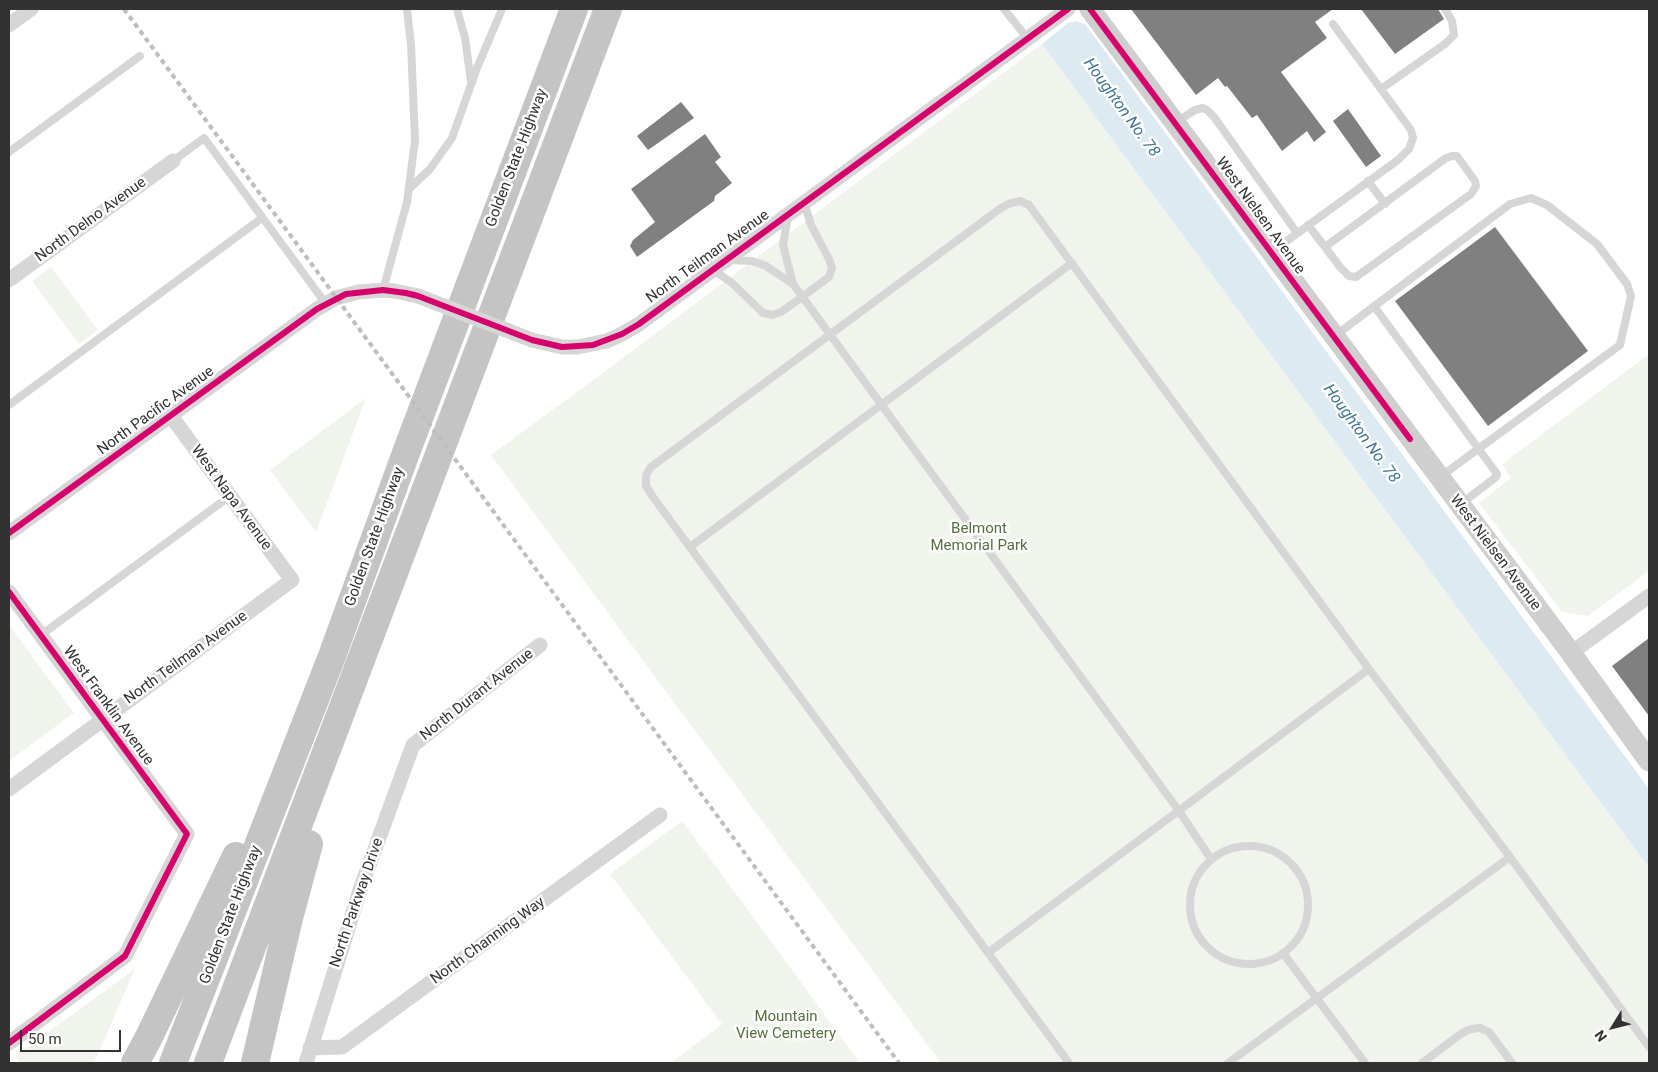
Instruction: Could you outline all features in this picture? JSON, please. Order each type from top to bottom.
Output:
[{"type":"highway","points":[[510,176],[567,9]]},
{"type":"highway","name":"Golden State Highway","points":[[172,1063],[332,656],[574,9]]},
{"type":"highway","name":"Golden State Highway","points":[[208,1063],[608,9]]},
{"type":"highway","points":[[582,77],[623,9]]},
{"type":"highway","points":[[135,1063],[332,656]]},
{"type":"highway","points":[[255,1063],[289,918],[345,705]]},
{"type":"street","points":[[9,25],[31,9]]},
{"type":"street","name":"West Nielsen Avenue","points":[[1090,9],[1649,761]]},
{"type":"street","name":"North Teilman Avenue","points":[[321,307],[346,294],[384,290],[395,291],[418,296],[532,340],[562,347],[585,346],[607,341],[638,324],[1066,11]]},
{"type":"street","name":"North Delno Avenue","points":[[9,280],[173,160]]},
{"type":"street","name":"North Pacific Avenue","points":[[9,533],[321,307]]},
{"type":"street","name":"West Napa Avenue","points":[[171,416],[292,580]]},
{"type":"street","name":"North Teilman Avenue","points":[[9,789],[292,580]]},
{"type":"street","name":"West Franklin Avenue","points":[[9,592],[187,834],[125,956],[9,1043]]},
{"type":"street","points":[[1570,653],[1649,596]]},
{"type":"street","name":"North Durant Avenue","points":[[413,745],[540,645]]},
{"type":"street","name":"North Parkway Drive","points":[[306,1063],[361,887],[413,745]]},
{"type":"street","name":"North Channing Way","points":[[310,1048],[342,1047],[660,815]]},
{"type":"lane","points":[[384,290],[407,202],[415,140],[411,45],[407,9]]},
{"type":"lane","points":[[457,9],[465,38],[471,83]]},
{"type":"lane","points":[[409,189],[430,169],[452,138],[471,83],[502,9]]},
{"type":"lane","points":[[1004,9],[1028,39]]},
{"type":"lane","points":[[1381,90],[1445,44],[1454,35],[1452,21],[1445,9]]},
{"type":"lane","points":[[1271,252],[1398,160],[1409,149],[1413,138],[1411,130],[1333,24]]},
{"type":"lane","points":[[9,152],[140,56]]},
{"type":"lane","points":[[1175,122],[1195,110],[1203,108],[1207,110],[1214,117],[1297,233]]},
{"type":"lane","points":[[173,160],[204,138],[262,218],[321,307]]},
{"type":"lane","points":[[1308,225],[1325,247],[1349,276],[1356,277],[1471,194],[1476,186],[1475,181],[1457,156],[1446,158],[1325,247]]},
{"type":"lane","points":[[1368,181],[1384,204]]},
{"type":"lane","points":[[1334,337],[1510,204],[1531,198],[1547,205],[1597,244],[1627,284],[1630,296],[1620,345],[1439,478]]},
{"type":"lane","points":[[1069,1063],[646,486],[646,475],[650,467],[1001,208],[1020,201],[1030,205],[1369,670],[1510,857],[1649,1047]]},
{"type":"lane","points":[[712,269],[732,283],[763,313],[772,315],[781,312],[802,297],[829,277],[832,268],[811,225],[804,202]]},
{"type":"lane","points":[[788,214],[783,245],[793,284],[1179,811],[1211,859]]},
{"type":"lane","points":[[9,405],[262,218]]},
{"type":"lane","points":[[725,260],[752,262],[766,266],[793,284]]},
{"type":"lane","points":[[690,547],[1072,263]]},
{"type":"lane","points":[[1374,306],[1498,474],[1459,505]]},
{"type":"lane","points":[[41,635],[230,496]]},
{"type":"lane","points":[[989,952],[1369,670]]},
{"type":"lane","points":[[1241,846],[1257,846],[1273,850],[1298,871],[1305,886],[1308,902],[1307,918],[1301,933],[1292,946],[1283,953],[1264,962],[1248,964],[1233,962],[1218,955],[1206,945],[1197,932],[1191,917],[1190,901],[1193,885],[1200,871],[1211,859],[1225,850],[1241,846]]},
{"type":"lane","points":[[1228,1063],[1510,857]]},
{"type":"lane","points":[[1283,953],[1365,1063]]},
{"type":"lane","points":[[1422,1063],[1462,1034],[1471,1029],[1480,1028],[1489,1032],[1512,1063]]},
{"type":"green space","name":"Belmont Memorial Park","points":[[1042,44],[1649,868],[1649,1063],[941,1063],[491,455]]},
{"type":"green space","points":[[51,267],[98,330],[79,344],[32,281]]},
{"type":"green space","points":[[1649,354],[1649,571],[1588,616],[1562,612],[1479,503],[1511,478],[1502,464]]},
{"type":"green space","points":[[366,398],[316,532],[270,470]]},
{"type":"green space","points":[[9,625],[74,713],[9,761]]},
{"type":"green space","name":"Mountain View Cemetery","points":[[682,821],[860,1063],[671,1063],[725,1022],[722,1024],[610,874]]},
{"type":"green space","points":[[135,969],[94,1063],[21,1063],[15,1056]]},
{"type":"water","name":"Houghton No. 78","points":[[1076,21],[1085,24],[1649,789],[1649,868],[1042,44],[1068,23]]},
{"type":"building","points":[[1131,9],[1333,9],[1315,22],[1327,38],[1281,72],[1326,132],[1314,142],[1307,131],[1282,151],[1257,115],[1252,118],[1227,86],[1225,87],[1218,78],[1196,95]]},
{"type":"building","points":[[1361,9],[1438,9],[1444,19],[1395,54]]},
{"type":"building","points":[[681,102],[694,118],[648,150],[637,136]]},
{"type":"building","points":[[1348,109],[1381,156],[1366,167],[1333,121]]},
{"type":"building","points":[[705,134],[721,157],[715,162],[732,183],[715,196],[714,201],[637,257],[630,246],[633,240],[655,222],[631,189]]},
{"type":"building","points":[[1495,227],[1588,351],[1488,426],[1395,301]]},
{"type":"building","points":[[1649,638],[1649,716],[1612,666]]},
{"type":"railway","points":[[124,9],[899,1063]]},
{"type":"cycle path","points":[[9,533],[317,309],[346,294],[383,290],[406,293],[532,340],[562,347],[593,345],[622,334],[639,324],[1068,9]]},
{"type":"cycle path","points":[[1090,9],[1410,439]]},
{"type":"cycle path","points":[[9,592],[187,834],[125,956],[9,1043]]}]
